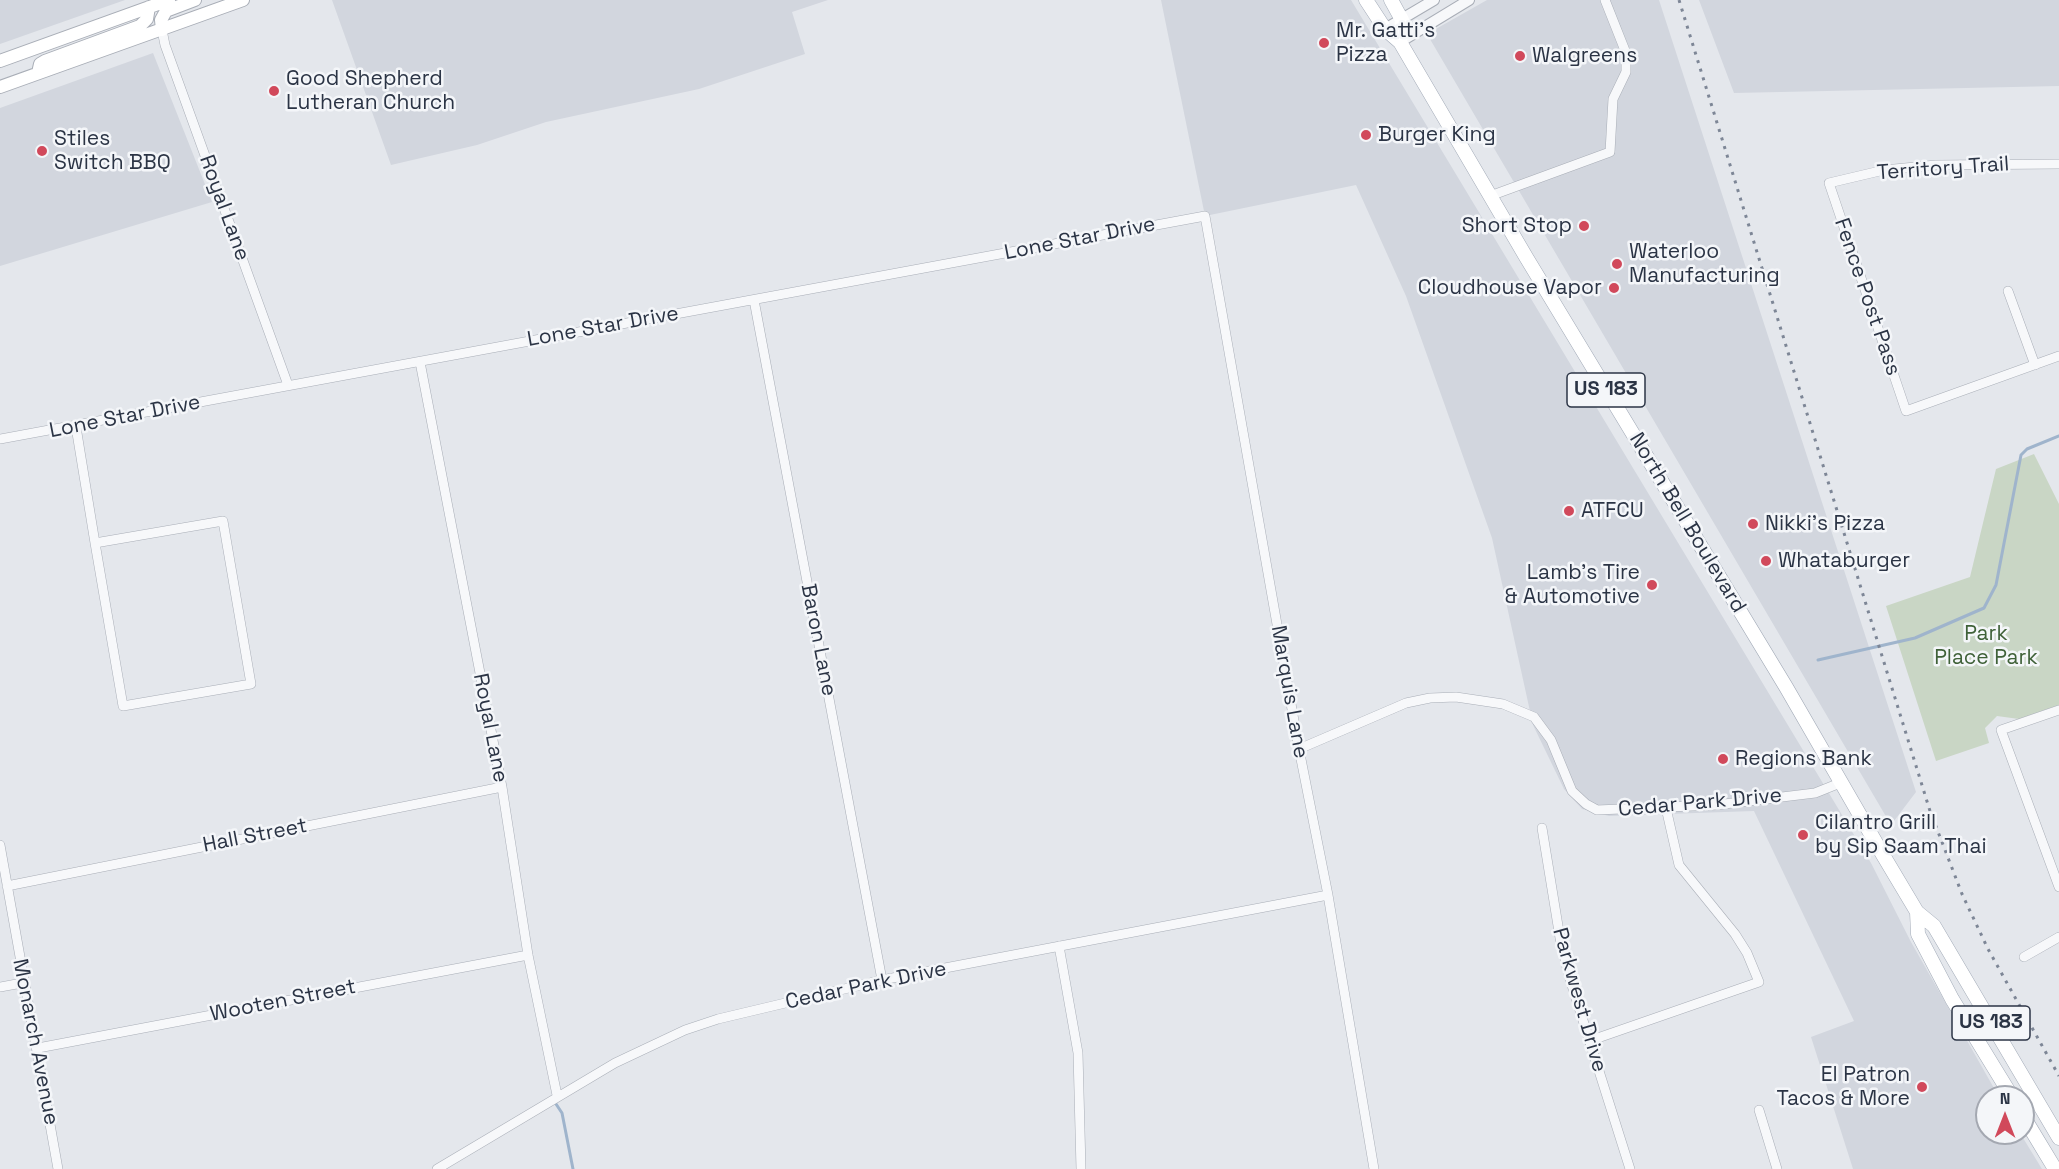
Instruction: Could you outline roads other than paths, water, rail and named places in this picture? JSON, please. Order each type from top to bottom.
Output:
[{"type":"main road","points":[[0,61],[169,0]]},
{"type":"main road","points":[[162,30],[161,20],[166,11],[195,0]]},
{"type":"main road","points":[[0,87],[243,0]]},
{"type":"main road","name":"North Bell Boulevard","points":[[1366,0],[1385,29],[1400,42],[1490,196],[1667,487],[1917,912],[1934,926],[2059,1138]]},
{"type":"main road","points":[[1390,0],[1402,20],[1400,42]]},
{"type":"main road","points":[[38,74],[40,64],[45,61],[140,26],[147,19],[149,7]]},
{"type":"main road","name":"North Bell Boulevard","points":[[1917,912],[1918,934],[1953,999],[2005,1085]]},
{"type":"main road","points":[[2035,1136],[2055,1169]]},
{"type":"street","points":[[1385,29],[1434,0]]},
{"type":"street","points":[[1400,42],[1469,0]]},
{"type":"street","points":[[1490,196],[1610,152],[1613,99],[1626,72],[1626,53],[1605,0]]},
{"type":"street","name":"Royal Lane","points":[[162,30],[165,45],[288,385]]},
{"type":"street","name":"Territory Trail","points":[[1829,183],[1884,170],[1936,165],[2059,164]]},
{"type":"street","name":"Fence Post Pass","points":[[1829,183],[1906,411],[2035,365]]},
{"type":"street","name":"Lone Star Drive","points":[[0,439],[76,427],[630,321],[1205,216]]},
{"type":"street","name":"Marquis Lane","points":[[1205,216],[1299,749],[1328,895],[1374,1169]]},
{"type":"street","points":[[2008,291],[2035,365],[2059,356]]},
{"type":"street","name":"Baron Lane","points":[[754,300],[882,980]]},
{"type":"street","name":"Royal Lane","points":[[420,362],[502,787],[528,955],[557,1095]]},
{"type":"street","points":[[76,427],[95,543],[123,706],[251,684],[223,521],[95,543]]},
{"type":"street","name":"Cedar Park Drive","points":[[1299,749],[1406,703],[1430,698],[1480,699],[1513,707],[1534,717],[1551,740],[1572,790],[1586,804],[1610,811],[1666,808],[1815,793],[1840,783]]},
{"type":"street","points":[[2059,710],[2001,730],[2059,887]]},
{"type":"street","name":"Hall Street","points":[[7,886],[502,787]]},
{"type":"street","points":[[1589,1041],[1759,982],[1747,952],[1735,934],[1679,865],[1666,808]]},
{"type":"street","name":"Parkwest Drive","points":[[1542,828],[1560,938],[1627,1168]]},
{"type":"street","name":"Monarch Avenue","points":[[0,845],[22,982],[38,1048],[58,1169]]},
{"type":"street","name":"Cedar Park Drive","points":[[437,1169],[557,1095],[615,1063],[686,1030],[718,1019],[882,980],[1328,895]]},
{"type":"street","points":[[2024,957],[2059,937]]},
{"type":"street","points":[[1059,946],[1078,1053],[1082,1169]]},
{"type":"street","name":"Wooten Street","points":[[38,1048],[528,955]]},
{"type":"street","points":[[0,987],[22,982]]},
{"type":"street","points":[[1759,1110],[1778,1169]]},
{"type":"waterway","points":[[1818,660],[1915,638],[1984,608],[1996,585],[2021,455],[2027,449],[2059,436]]},
{"type":"waterway","points":[[556,1104],[562,1113],[573,1169]]},
{"type":"railway","points":[[1679,0],[1930,811],[1962,894],[1988,949],[2059,1076]]},
{"type":"place","name":"Mr. Gatti's Pizza","points":[[1324,43]]},
{"type":"place","name":"Walgreens","points":[[1520,56]]},
{"type":"place","name":"Good Shepherd Lutheran Church","points":[[274,91]]},
{"type":"place","name":"Burger King","points":[[1366,135]]},
{"type":"place","name":"Stiles Switch BBQ","points":[[42,151]]},
{"type":"place","name":"Short Stop","points":[[1584,226]]},
{"type":"place","name":"Waterloo Manufacturing","points":[[1617,264]]},
{"type":"place","name":"Cloudhouse Vapor","points":[[1614,288]]},
{"type":"place","name":"ATFCU","points":[[1569,511]]},
{"type":"place","name":"Nikki's Pizza","points":[[1753,524]]},
{"type":"place","name":"Whataburger","points":[[1766,561]]},
{"type":"place","name":"Lamb's Tire & Automotive","points":[[1652,585]]},
{"type":"place","name":"Regions Bank","points":[[1723,759]]},
{"type":"place","name":"Cilantro Grill by Sip Saam Thai","points":[[1803,835]]},
{"type":"place","name":"El Patron Tacos & More","points":[[1922,1087]]},
{"type":"park label","name":"Park Place Park","points":[[1986,646]]}]
